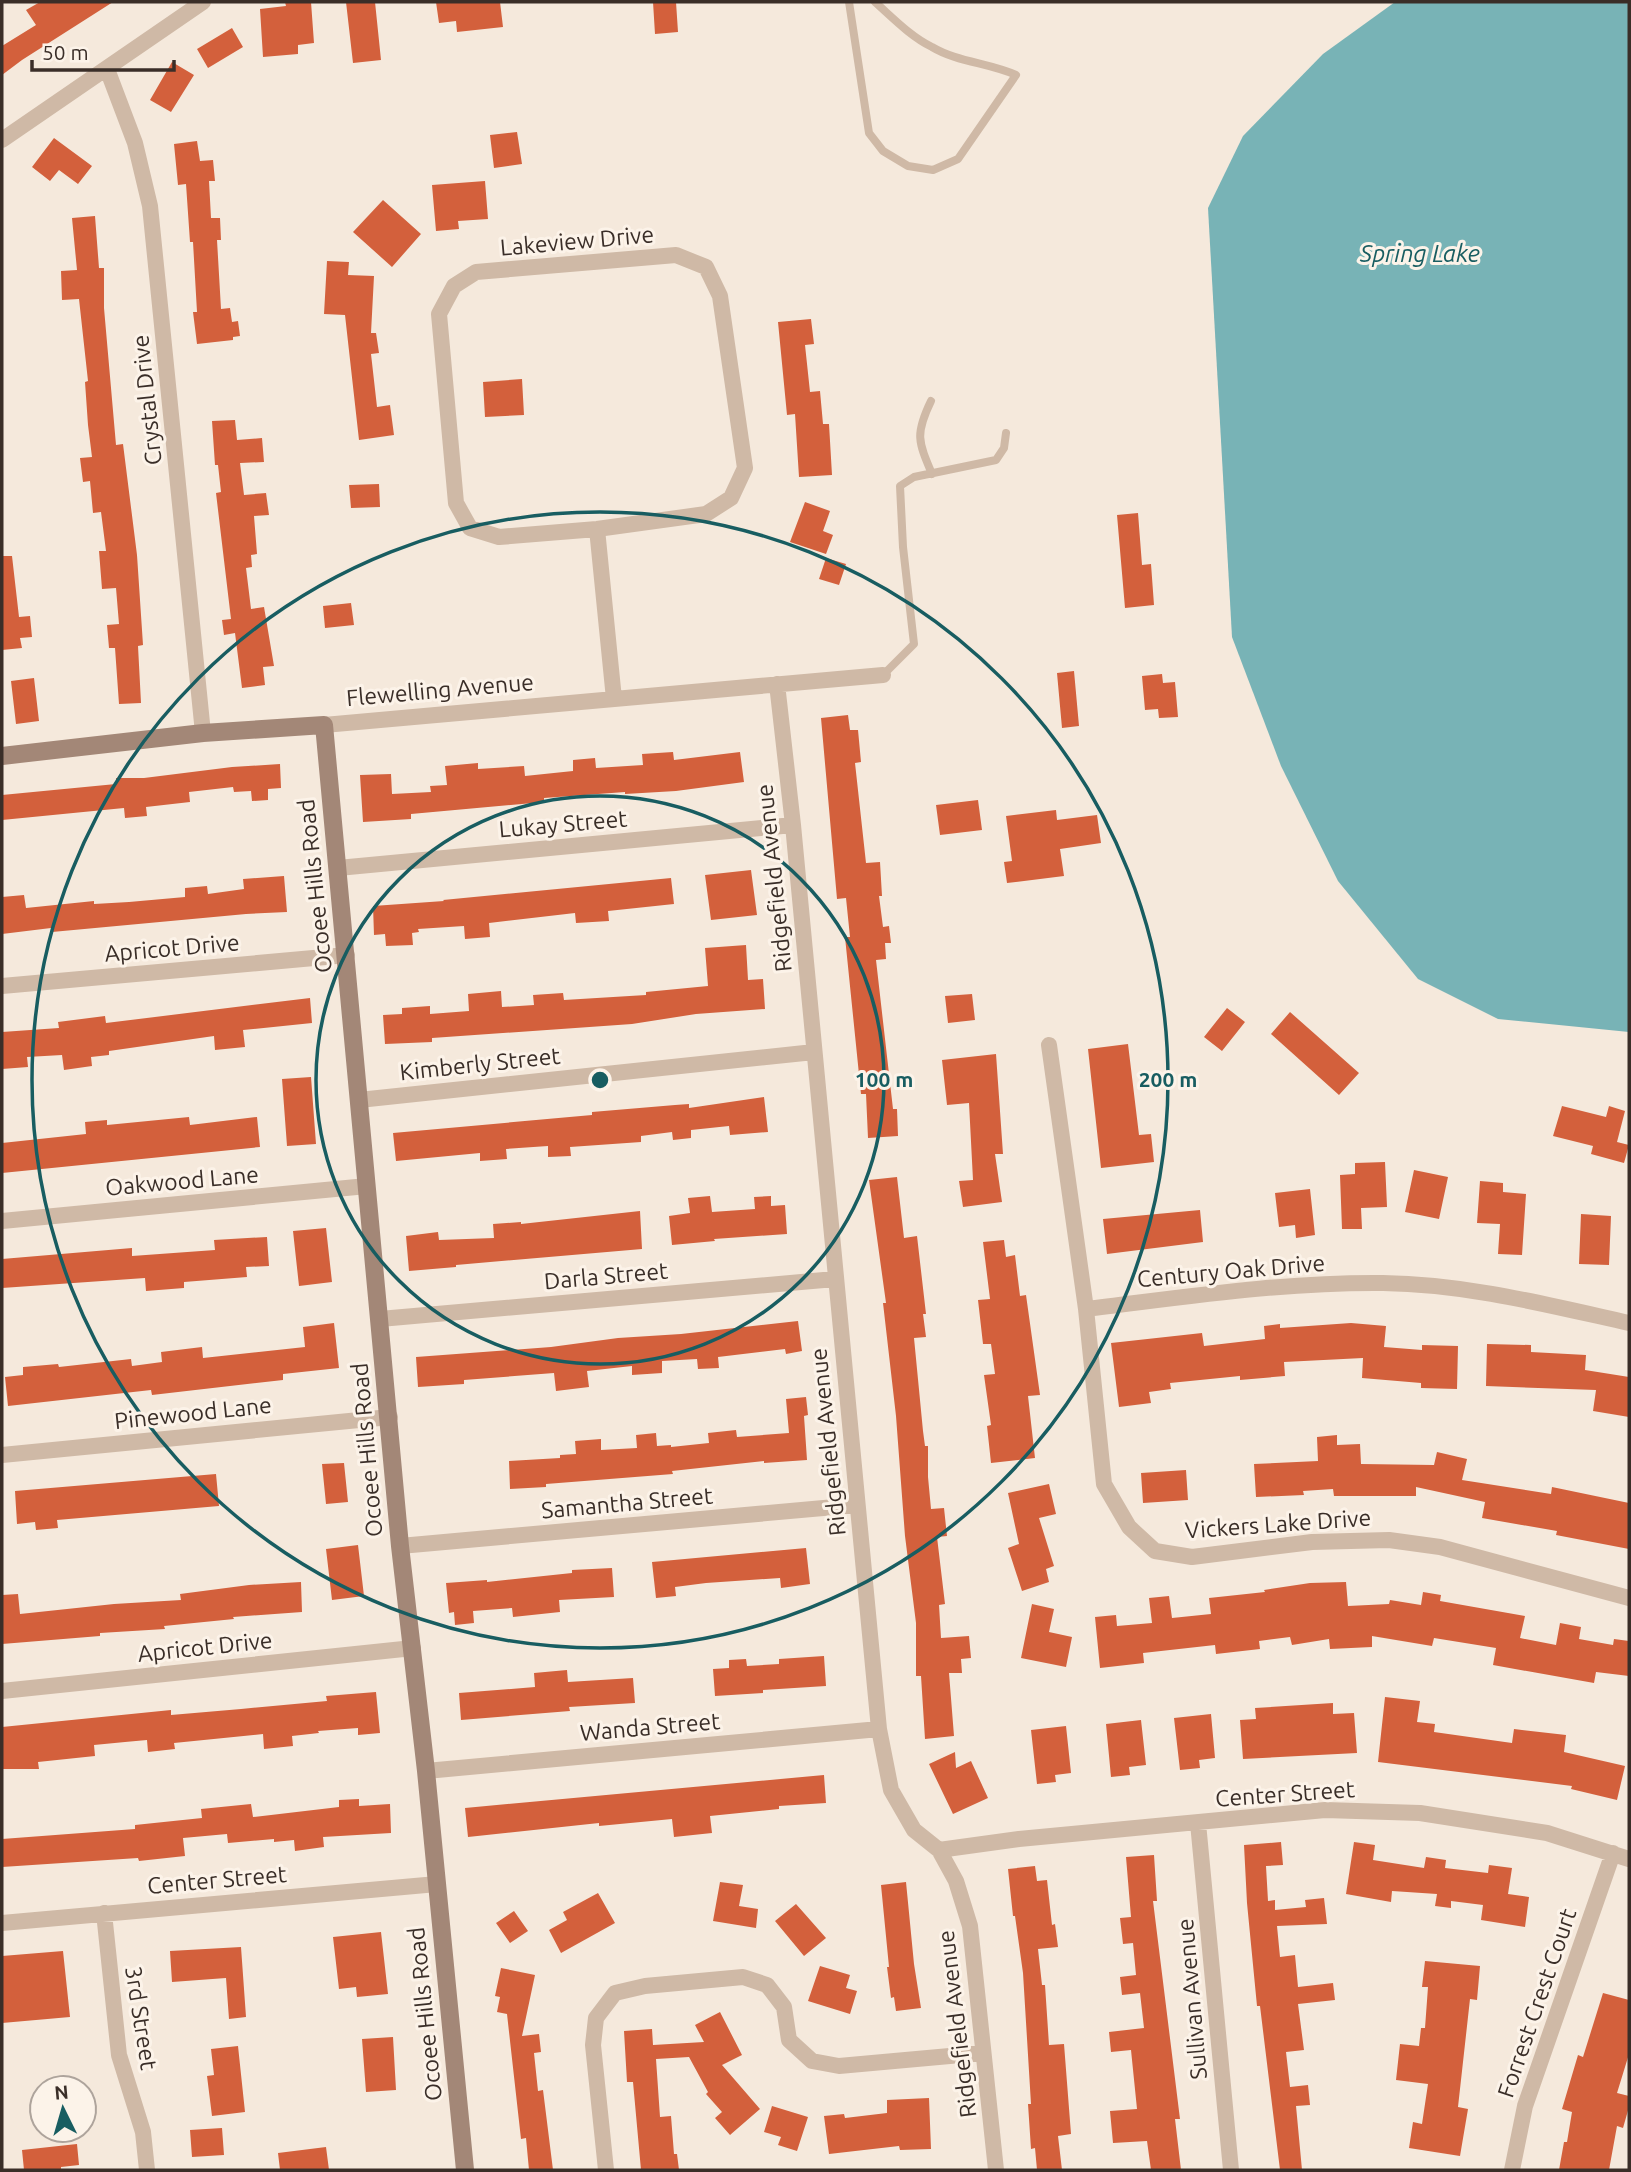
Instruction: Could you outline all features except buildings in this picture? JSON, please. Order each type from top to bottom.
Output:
[{"type":"street","points":[[2,140],[202,2]]},
{"type":"street","name":"Crystal Drive","points":[[107,69],[135,143],[150,206],[203,733]]},
{"type":"street","name":"Lakeview Drive","points":[[676,255],[705,267],[720,296],[745,468],[731,498],[706,514],[597,529],[499,537],[470,527],[456,503],[439,314],[454,286],[476,272],[676,255]]},
{"type":"street","points":[[597,529],[614,699]]},
{"type":"street","name":"Flewelling Avenue","points":[[2,756],[203,733],[324,725],[883,675]]},
{"type":"street","name":"Ridgefield Avenue","points":[[777,684],[793,825],[879,1729],[891,1790],[914,1830],[939,1850],[956,1881],[970,1926],[996,2170]]},
{"type":"street","name":"Ocoee Hills Road","points":[[324,725],[400,1546],[426,1771],[465,2170]]},
{"type":"street","name":"Lukay Street","points":[[338,868],[793,825]]},
{"type":"street","name":"Apricot Drive","points":[[2,986],[347,955]]},
{"type":"street","name":"Vickers Lake Drive","points":[[1048,1045],[1086,1309],[1104,1483],[1129,1527],[1155,1551],[1192,1557],[1312,1542],[1389,1540],[1440,1547],[1629,1598]]},
{"type":"street","name":"Kimberly Street","points":[[359,1100],[814,1052]]},
{"type":"street","name":"Oakwood Lane","points":[[2,1221],[367,1186]]},
{"type":"street","name":"Darla Street","points":[[380,1319],[835,1279]]},
{"type":"street","name":"Century Oak Drive","points":[[1086,1309],[1285,1284],[1385,1283],[1492,1293],[1629,1324]]},
{"type":"street","name":"Pinewood Lane","points":[[2,1455],[390,1417]]},
{"type":"street","name":"Samantha Street","points":[[400,1546],[857,1505]]},
{"type":"street","name":"Apricot Drive","points":[[2,1691],[413,1648]]},
{"type":"street","name":"Wanda Street","points":[[426,1771],[879,1729]]},
{"type":"street","name":"Center Street","points":[[939,1850],[1019,1839],[1325,1810],[1420,1813],[1547,1833],[1629,1859]]},
{"type":"street","name":"Sullivan Avenue","points":[[1198,1823],[1231,2170]]},
{"type":"street","name":"Forrest Crest Court","points":[[1512,2170],[1525,2106],[1613,1853]]},
{"type":"street","name":"Center Street","points":[[2,1923],[437,1884]]},
{"type":"street","name":"3rd Street","points":[[104,1913],[119,2055],[143,2132],[147,2170]]},
{"type":"street","points":[[606,2170],[593,2045],[596,2018],[615,1993],[645,1986],[743,1977],[767,1984],[784,2007],[789,2040],[812,2062],[839,2066],[983,2053]]},
{"type":"lane","points":[[849,2],[869,133],[883,151],[908,166],[933,170],[958,159],[1016,75],[998,67],[933,49],[911,34],[875,2]]},
{"type":"lane","points":[[931,401],[920,429],[920,440],[932,474]]},
{"type":"lane","points":[[883,675],[914,644],[903,547],[900,486],[914,477],[996,460],[1004,448],[1006,433]]},
{"type":"water","name":"Spring Lake","points":[[1395,2],[1629,2],[1629,1032],[1498,1019],[1418,979],[1338,881],[1281,766],[1232,637],[1208,208],[1243,136],[1323,54]]}]
